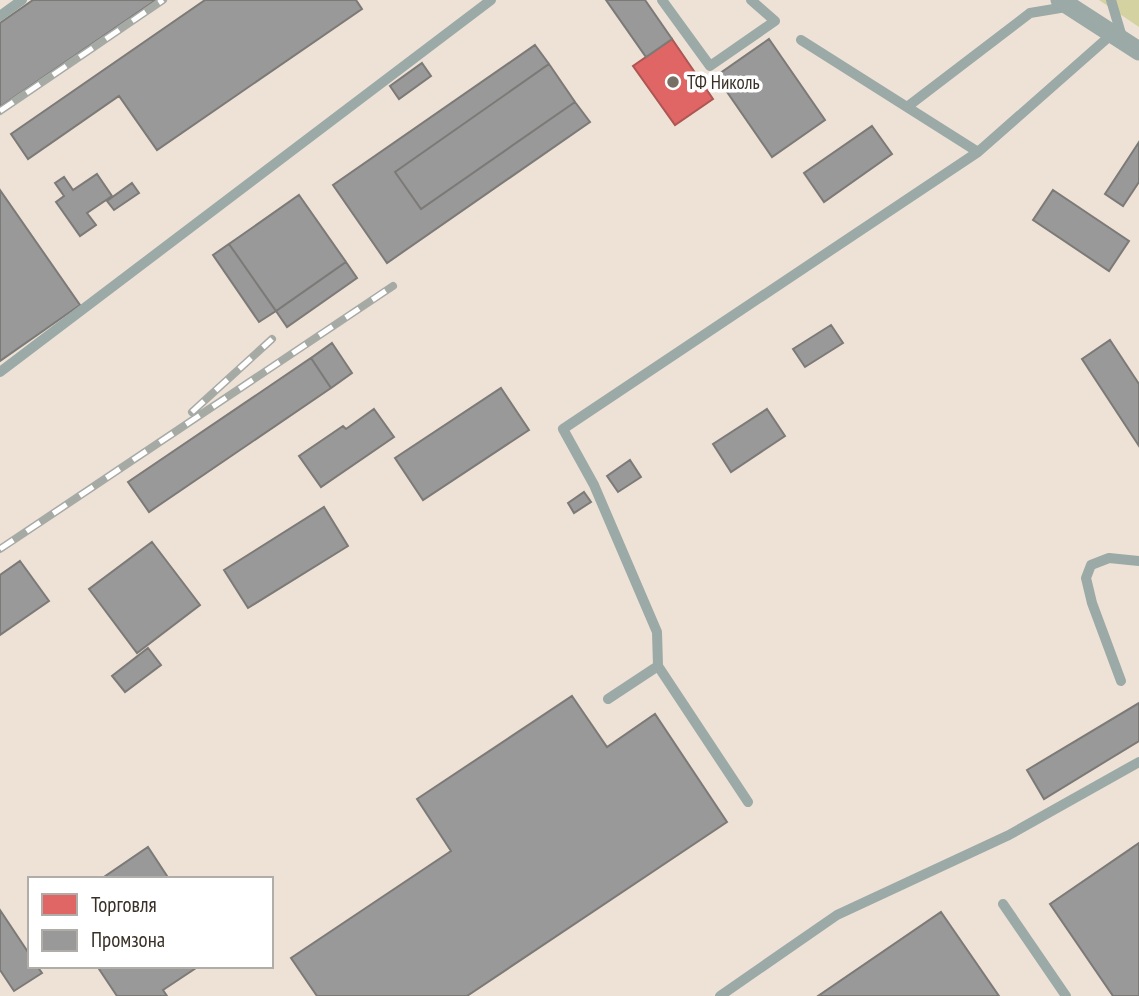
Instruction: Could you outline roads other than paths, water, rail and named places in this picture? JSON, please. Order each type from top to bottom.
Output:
[{"type":"street","points":[[1065,3],[1125,42]]},
{"type":"lane","points":[[0,16],[22,0]]},
{"type":"lane","points":[[0,372],[491,0]]},
{"type":"lane","points":[[662,0],[710,66],[775,21],[751,0]]},
{"type":"lane","points":[[748,802],[658,666],[657,632],[594,485],[562,429],[978,152],[1125,42],[1111,0]]},
{"type":"lane","points":[[906,107],[1031,13],[1065,3]]},
{"type":"lane","points":[[801,40],[978,152]]},
{"type":"lane","points":[[1121,681],[1092,603],[1086,578],[1091,565],[1109,558],[1139,561]]},
{"type":"lane","points":[[608,699],[658,666]]},
{"type":"lane","points":[[720,996],[836,915],[1009,835],[1139,762]]},
{"type":"lane","points":[[1003,904],[1066,996]]},
{"type":"railway","points":[[0,111],[163,0]]},
{"type":"railway","points":[[0,549],[393,286]]},
{"type":"railway","points":[[192,412],[272,339]]},
{"type":"place","name":"ТФ Николь","points":[[673,82]]}]
